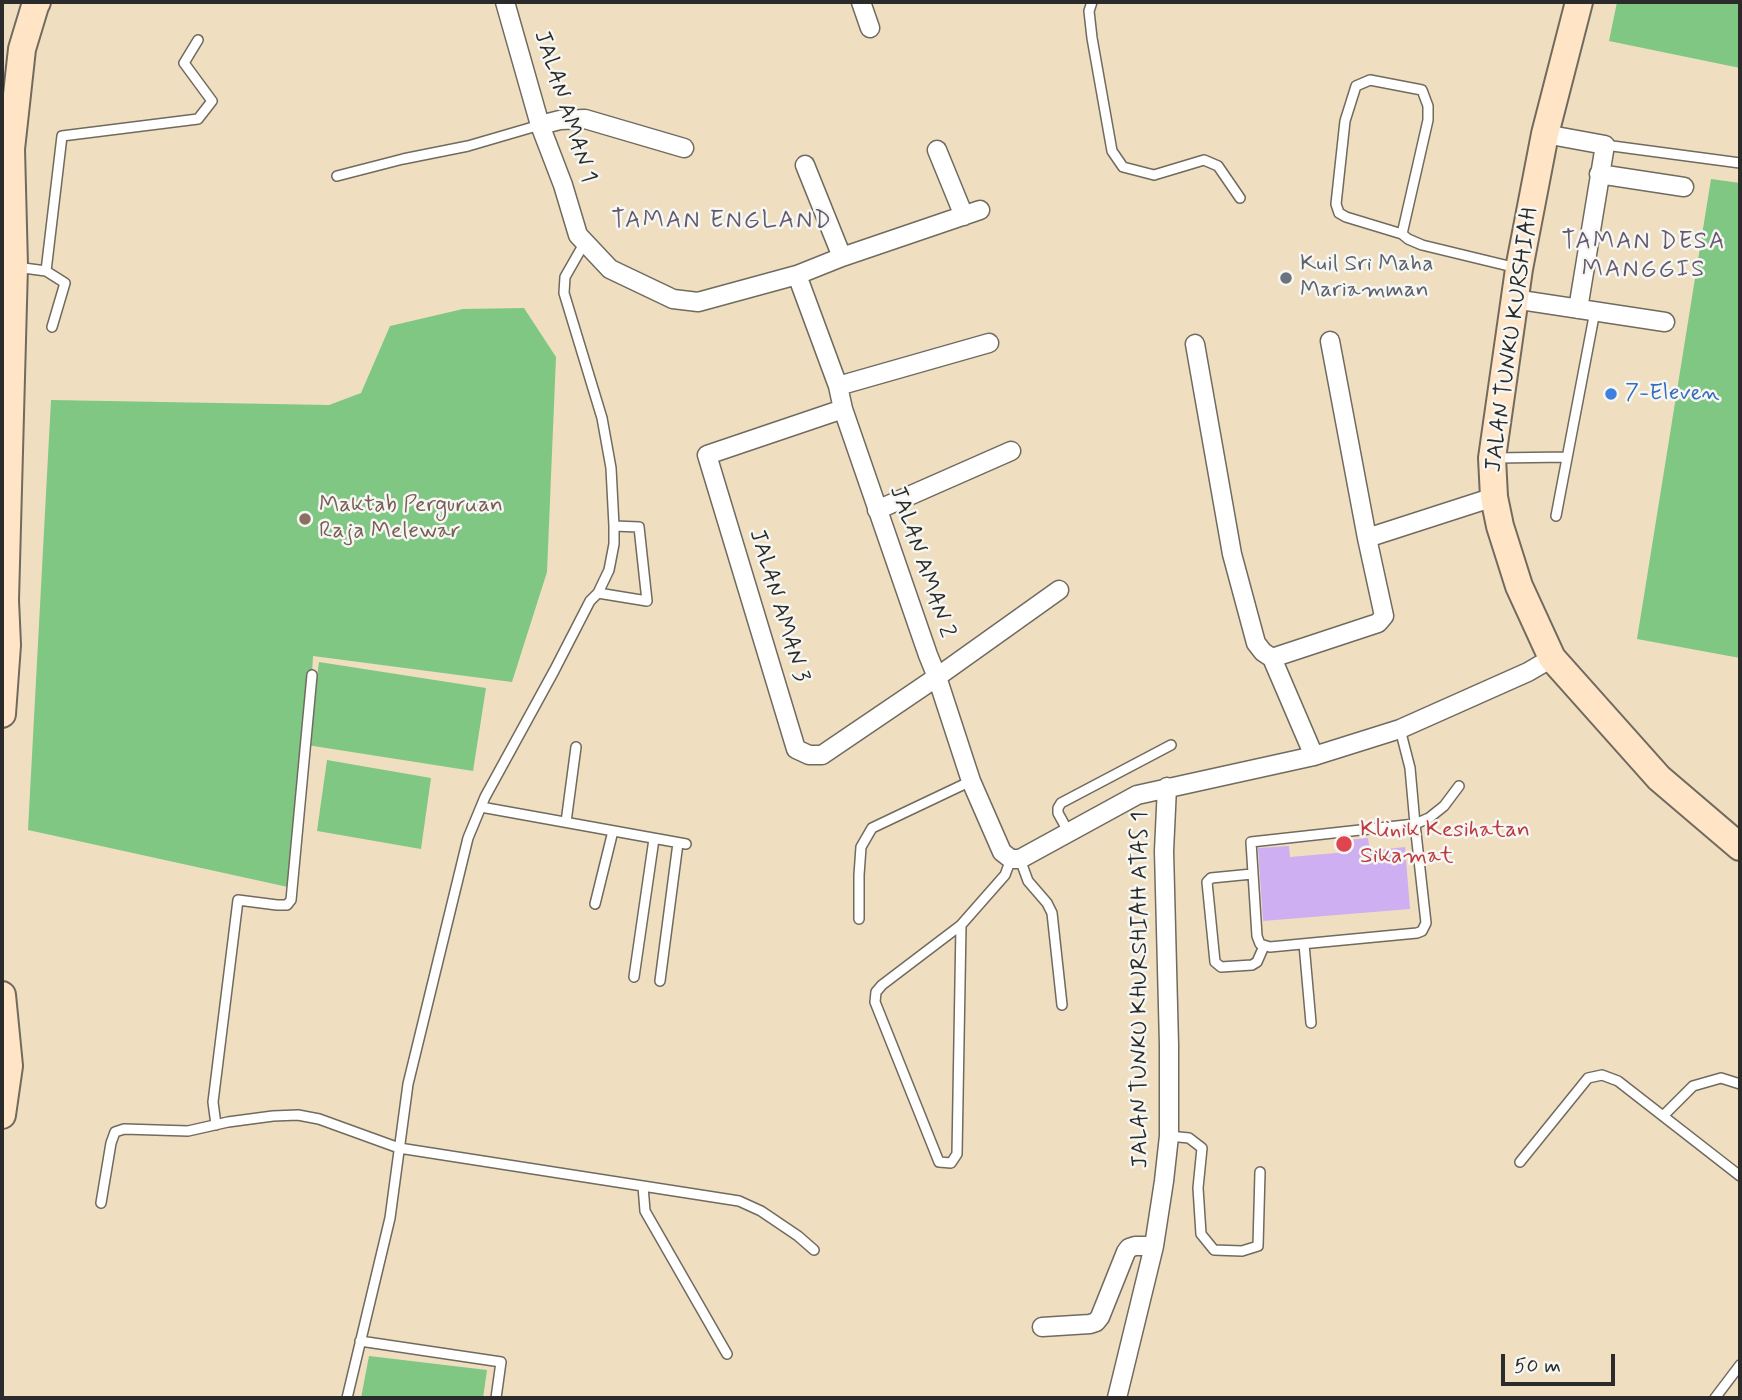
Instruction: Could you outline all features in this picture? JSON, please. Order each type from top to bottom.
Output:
[{"type":"main road","points":[[2,714],[7,645],[3,600],[14,267],[6,146],[22,49],[37,2]]},
{"type":"main road","name":"JALAN TUNKU KURSHIAH","points":[[1579,2],[1545,134],[1519,269],[1492,458],[1494,497],[1519,586],[1552,658],[1659,778],[1740,847]]},
{"type":"main road","points":[[2,996],[5,1066],[2,1115]]},
{"type":"street","name":"JALAN AMAN 1","points":[[505,2],[540,125],[563,185],[578,236],[610,270],[673,299],[698,302],[797,275],[972,213],[937,150]]},
{"type":"street","points":[[862,2],[870,29]]},
{"type":"street","points":[[540,125],[560,120],[585,119],[684,148]]},
{"type":"street","points":[[1545,134],[1605,145],[1599,174],[1587,310]]},
{"type":"street","points":[[806,165],[842,257]]},
{"type":"street","points":[[1599,174],[1684,187]]},
{"type":"street","name":"JALAN AMAN 2","points":[[797,275],[838,386],[843,409],[877,510],[971,781],[1002,852],[1015,859]]},
{"type":"street","points":[[1514,299],[1665,322]]},
{"type":"street","points":[[1272,658],[1378,623],[1384,617],[1329,341]]},
{"type":"street","points":[[838,386],[989,342]]},
{"type":"street","points":[[1195,344],[1232,554],[1256,643],[1272,658],[1314,756]]},
{"type":"street","name":"JALAN AMAN 3","points":[[843,409],[707,455],[796,749],[809,755],[822,755],[937,677]]},
{"type":"street","points":[[877,510],[1011,452]]},
{"type":"street","points":[[1367,538],[1494,497]]},
{"type":"street","points":[[937,677],[1059,590]]},
{"type":"street","points":[[1015,859],[1137,794],[1314,756],[1400,729],[1528,672],[1552,658]]},
{"type":"street","name":"JALAN TUNKU KHURSHIAH ATAS 1","points":[[1117,1398],[1154,1246],[1169,1136],[1164,851],[1167,787]]},
{"type":"street","points":[[1042,1327],[1096,1322],[1129,1248],[1154,1246]]},
{"type":"lane","points":[[1092,2],[1089,11],[1092,38],[1112,151],[1123,167],[1154,175],[1205,160],[1218,166],[1240,198]]},
{"type":"lane","points":[[46,271],[62,136],[198,119],[212,101],[184,62],[198,40]]},
{"type":"lane","points":[[1402,234],[1428,120],[1428,106],[1422,90],[1370,80],[1356,86],[1345,121],[1336,204],[1339,213],[1402,234],[1422,245],[1519,269]]},
{"type":"lane","points":[[337,176],[468,146],[540,125]]},
{"type":"lane","points":[[1605,145],[1740,163]]},
{"type":"lane","points":[[346,1398],[390,1218],[408,1084],[468,838],[481,807],[609,570],[614,544],[611,468],[602,418],[564,293],[565,277],[585,242]]},
{"type":"lane","points":[[14,267],[46,271],[65,284],[52,327]]},
{"type":"lane","points":[[1556,516],[1587,310]]},
{"type":"lane","points":[[1492,458],[1567,457]]},
{"type":"lane","points":[[598,593],[647,601],[639,527],[614,526]]},
{"type":"lane","points":[[216,1125],[213,1102],[239,900],[277,905],[286,905],[291,900],[312,675]]},
{"type":"lane","points":[[1264,946],[1422,931],[1426,923],[1410,768],[1400,729]]},
{"type":"lane","points":[[1069,832],[1058,813],[1061,803],[1171,745]]},
{"type":"lane","points":[[566,822],[576,747]]},
{"type":"lane","points":[[859,919],[860,846],[872,828],[971,781]]},
{"type":"lane","points":[[1264,946],[1256,936],[1251,842],[1415,824],[1429,818],[1444,806],[1459,786]]},
{"type":"lane","points":[[481,807],[682,844],[660,981]]},
{"type":"lane","points":[[595,904],[613,831]]},
{"type":"lane","points":[[634,977],[654,839]]},
{"type":"lane","points":[[961,925],[957,1154],[951,1163],[940,1162],[875,1002],[876,992],[881,985],[961,925],[1015,859],[1052,913],[1062,1005]]},
{"type":"lane","points":[[1252,874],[1211,877],[1207,881],[1215,962],[1221,967],[1252,965],[1257,962],[1264,946]]},
{"type":"lane","points":[[1304,944],[1311,1023]]},
{"type":"lane","points":[[1520,1162],[1588,1078],[1602,1075],[1618,1082],[1740,1176]]},
{"type":"lane","points":[[1662,1116],[1692,1086],[1721,1077],[1740,1084]]},
{"type":"lane","points":[[101,1203],[111,1143],[116,1132],[124,1129],[187,1131],[273,1116],[298,1115],[319,1119],[400,1148],[739,1201],[761,1211],[814,1250]]},
{"type":"lane","points":[[1169,1136],[1189,1138],[1202,1148],[1198,1188],[1201,1234],[1213,1250],[1242,1251],[1258,1246],[1260,1172]]},
{"type":"lane","points":[[643,1186],[645,1211],[727,1354]]},
{"type":"lane","points":[[360,1341],[501,1362],[496,1398]]},
{"type":"lane","points":[[1715,1398],[1740,1365]]},
{"type":"green space","points":[[1617,2],[1740,2],[1740,68],[1609,41]]},
{"type":"green space","points":[[1711,179],[1740,183],[1740,658],[1637,639]]},
{"type":"green space","points":[[524,308],[556,357],[547,572],[512,682],[313,656],[308,744],[319,662],[486,688],[473,771],[307,745],[297,889],[28,830],[51,400],[329,405],[361,393],[390,326],[463,309]]},
{"type":"green space","points":[[327,760],[431,778],[421,849],[317,831]]},
{"type":"green space","points":[[369,1356],[487,1370],[483,1398],[361,1398]]},
{"type":"building","points":[[1368,838],[1370,851],[1405,847],[1410,909],[1263,921],[1258,848],[1289,846],[1290,857],[1348,852],[1347,840]]},
{"type":"place","name":"Kuil Sri Maha Mariamman","points":[[1286,278]]},
{"type":"place","name":"7-Eleven","points":[[1611,394]]},
{"type":"place","name":"Maktab Perguruan Raja Melewar","points":[[305,519]]},
{"type":"place","name":"Klinik Kesihatan Sikamat","points":[[1344,844]]},
{"type":"district","name":"TAMAN ENGLAND","points":[[722,222]]},
{"type":"district","name":"TAMAN DESA MANGGIS","points":[[1644,257]]}]
